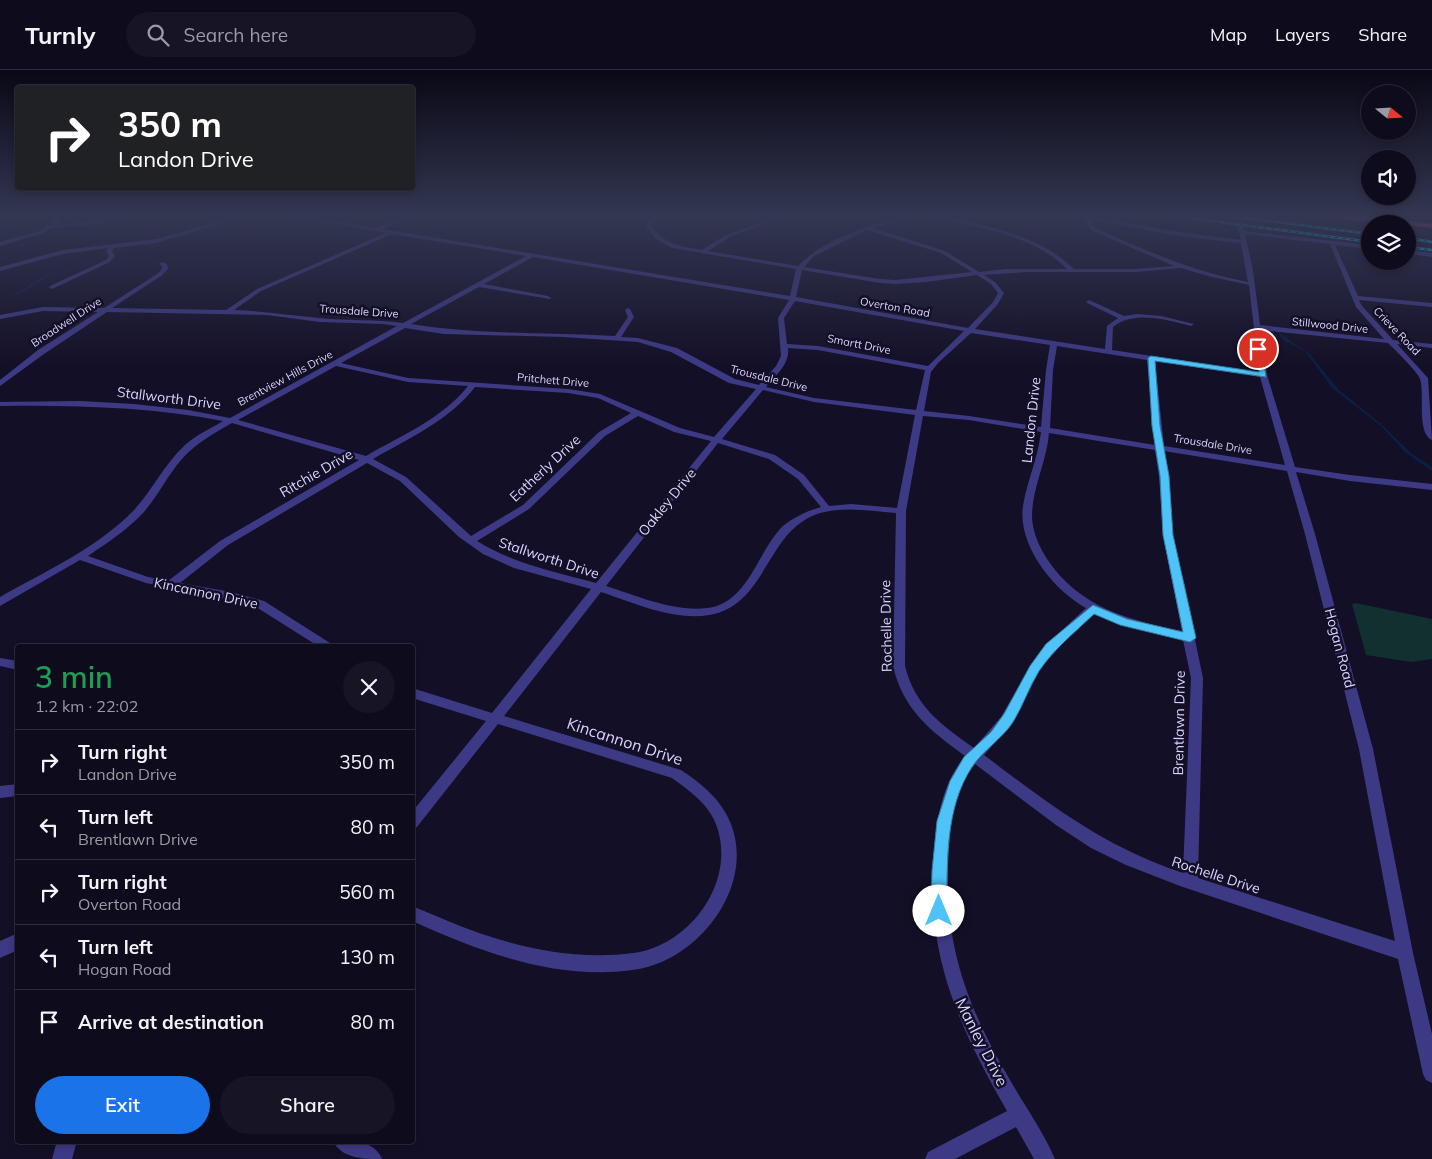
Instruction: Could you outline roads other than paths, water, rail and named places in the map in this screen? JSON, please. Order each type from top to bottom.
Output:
[{"type":"street","points":[[52,286],[99,266]]},
{"type":"street","name":"Broadwell Drive","points":[[0,384],[34,357],[162,273],[164,266]]},
{"type":"street","points":[[228,312],[263,288],[314,266]]},
{"type":"street","name":"Brentview Hills Drive","points":[[0,602],[78,556],[112,534],[138,513],[170,465],[185,449],[229,421],[337,364],[512,266]]},
{"type":"street","name":"Overton Road","points":[[597,266],[968,330],[1263,375]]},
{"type":"street","points":[[786,266],[889,282],[1014,270],[1142,271],[1179,267],[1210,277],[1251,284]]},
{"type":"street","points":[[929,368],[1001,296],[996,285],[966,266]]},
{"type":"street","points":[[1069,266],[1074,271]]},
{"type":"street","name":"Hogan Road","points":[[1248,266],[1263,375],[1292,469],[1366,749],[1405,953],[1432,1074]]},
{"type":"street","name":"Crieve Road","points":[[1341,266],[1354,298],[1365,315],[1424,378],[1429,415],[1428,429],[1432,437]]},
{"type":"street","name":"Oakley Drive","points":[[415,819],[716,440],[782,363],[784,346],[780,320],[792,298],[799,268]]},
{"type":"street","points":[[479,284],[548,298]]},
{"type":"street","points":[[1354,298],[1432,305]]},
{"type":"street","points":[[1089,302],[1123,318]]},
{"type":"street","name":"Trousdale Drive","points":[[0,318],[16,318],[21,315],[18,313],[45,309],[228,312],[273,314],[324,320],[375,321],[449,332],[554,334],[617,338],[666,347],[723,378],[761,389],[848,406],[966,417],[1292,469],[1432,487]]},
{"type":"street","points":[[617,338],[632,317],[628,310]]},
{"type":"street","points":[[1108,352],[1110,326],[1123,318],[1143,316],[1191,324]]},
{"type":"street","name":"Stillwood Drive","points":[[1256,327],[1432,346]]},
{"type":"street","name":"Landon Drive","points":[[1054,344],[1050,364],[1045,430],[1039,471],[1028,505],[1028,526],[1036,548],[1053,576],[1067,590],[1093,609],[1124,622],[1190,638]]},
{"type":"street","name":"Smartt Drive","points":[[784,346],[822,348],[929,368]]},
{"type":"street","name":"Brentlawn Drive","points":[[1151,358],[1159,447],[1164,476],[1168,535],[1197,678],[1198,703],[1190,882]]},
{"type":"street","name":"Pritchett Drive","points":[[337,364],[408,380],[587,393],[607,399],[686,433],[757,452],[786,465],[806,481],[827,508]]},
{"type":"street","name":"Rochelle Drive","points":[[929,368],[901,511],[899,654],[902,679],[918,708],[938,728],[1086,837],[1137,863],[1405,953]]},
{"type":"street","name":"Ritchie Drive","points":[[171,584],[224,543],[446,412],[462,400],[472,386]]},
{"type":"street","name":"Stallworth Drive","points":[[0,404],[103,404],[196,414],[229,421],[366,460],[389,470],[415,488],[470,541],[493,555],[519,565],[681,611],[699,612],[718,608],[733,602],[746,590],[790,526],[802,517],[827,508],[860,507],[901,511]]},
{"type":"street","name":"Eatherly Drive","points":[[470,541],[526,507],[602,434],[636,413]]},
{"type":"street","name":"Kincannon Drive","points":[[78,556],[136,577],[260,604],[323,644]]},
{"type":"street","name":"Manley Drive","points":[[1045,1159],[1019,1115],[963,1010],[948,965],[940,922],[940,871],[946,812],[958,778],[974,755],[996,735],[1009,718],[1041,658],[1065,632],[1093,609]]},
{"type":"street","points":[[0,662],[15,665]]},
{"type":"street","name":"Kincannon Drive","points":[[415,694],[666,771],[688,781],[700,789],[718,811],[728,836],[730,866],[720,896],[701,924],[678,944],[657,956],[622,963],[581,963],[534,958],[488,946],[415,914]]},
{"type":"street","points":[[0,792],[15,790]]},
{"type":"street","points":[[0,950],[15,942]]},
{"type":"street","points":[[935,1159],[1019,1115]]},
{"type":"street","points":[[62,1159],[66,1144]]},
{"type":"street","points":[[348,1144],[372,1159]]},
{"type":"water","points":[[85,266],[46,277],[23,292],[0,301],[21,291],[43,276]]},
{"type":"water","points":[[1277,332],[1309,353],[1339,390],[1380,423],[1411,453],[1432,467],[1432,471],[1405,452],[1381,426],[1332,388],[1305,351],[1284,340]]}]
